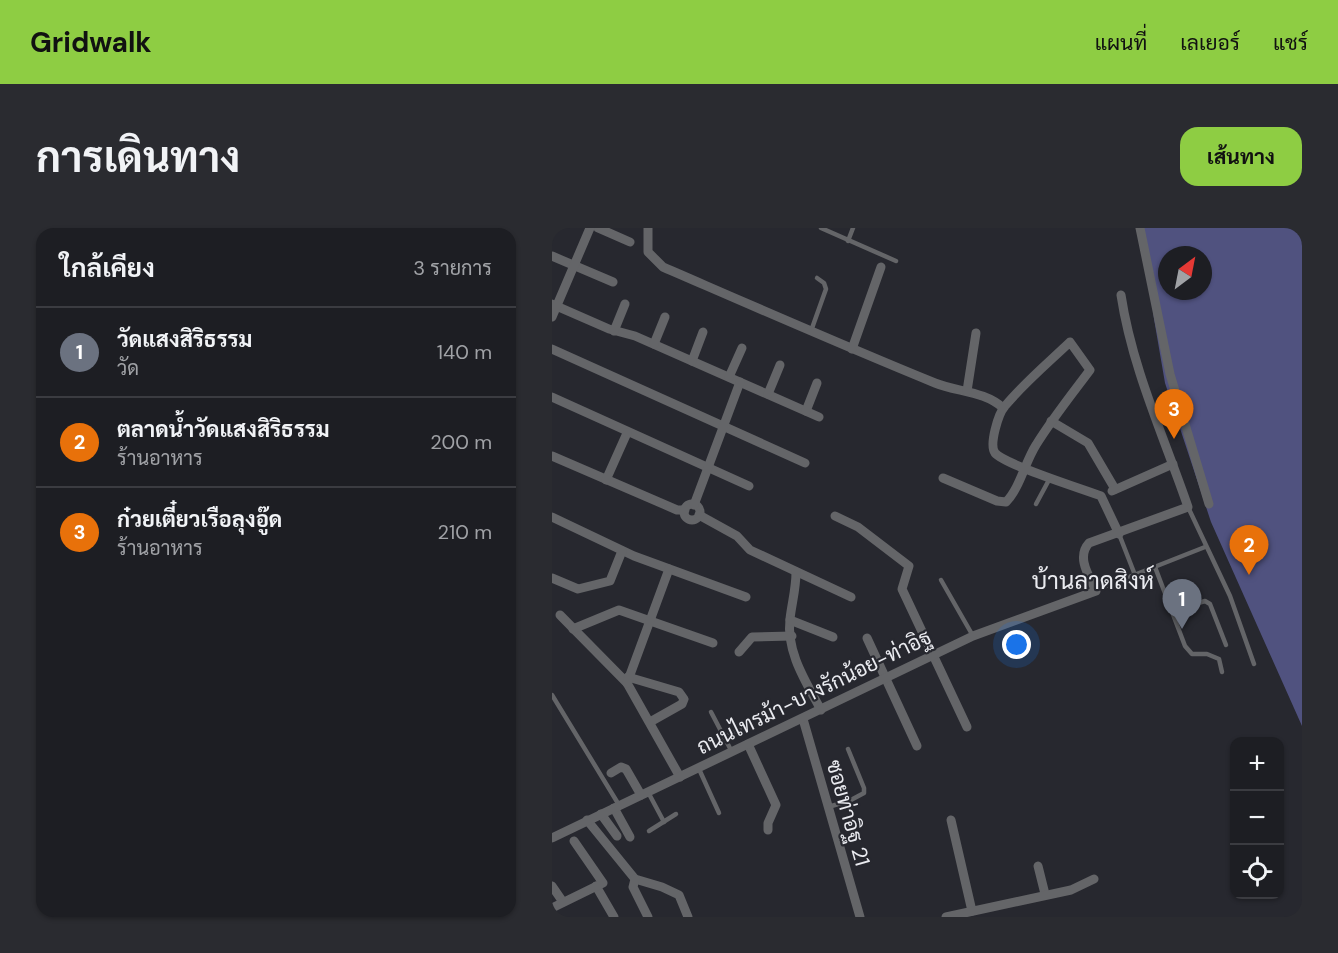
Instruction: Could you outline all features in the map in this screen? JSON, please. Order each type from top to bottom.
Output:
[{"type":"street","points":[[552,317],[554,305],[591,228]]},
{"type":"street","points":[[598,228],[630,242]]},
{"type":"street","points":[[648,228],[648,252],[663,267],[852,349],[949,389],[967,391],[997,403],[1003,408]]},
{"type":"street","points":[[1140,228],[1170,374],[1209,504]]},
{"type":"street","points":[[552,256],[613,282]]},
{"type":"street","points":[[852,349],[881,267]]},
{"type":"street","points":[[1096,591],[1082,558],[1084,549],[1089,543],[1188,507],[1138,370],[1126,327],[1121,295]]},
{"type":"street","points":[[614,331],[625,304]]},
{"type":"street","points":[[554,305],[614,331],[654,344],[819,417]]},
{"type":"street","points":[[654,344],[665,317]]},
{"type":"street","points":[[692,361],[703,332]]},
{"type":"street","points":[[967,391],[976,333]]},
{"type":"street","points":[[944,478],[1006,502],[1024,467],[1052,421],[1090,370],[1070,342],[1003,408],[992,444],[994,452],[1002,459],[1024,467],[1051,477],[1101,495],[1173,464]]},
{"type":"street","points":[[729,377],[742,348]]},
{"type":"street","points":[[552,349],[805,463]]},
{"type":"street","points":[[768,394],[780,365]]},
{"type":"street","points":[[694,505],[740,382]]},
{"type":"street","points":[[806,411],[817,382]]},
{"type":"street","points":[[552,398],[749,486]]},
{"type":"street","points":[[1052,421],[1088,443],[1115,489]]},
{"type":"street","points":[[606,480],[627,433]]},
{"type":"street","points":[[552,456],[677,510],[685,510]]},
{"type":"street","points":[[1101,495],[1119,534]]},
{"type":"street","points":[[694,505],[688,506],[685,516],[690,520],[699,515]]},
{"type":"street","points":[[694,505],[698,508],[699,515]]},
{"type":"street","points":[[699,515],[736,536],[750,550],[851,597]]},
{"type":"street","points":[[835,516],[858,527],[909,566],[902,589],[967,727]]},
{"type":"street","points":[[552,517],[622,551],[746,597]]},
{"type":"street","points":[[552,578],[578,589],[610,581],[622,551]]},
{"type":"street","points":[[627,680],[669,569]]},
{"type":"street","points":[[796,572],[796,594],[790,620],[794,656],[821,710]]},
{"type":"street","name":"ถนนไทรม้า-บางรักน้อย-ท่าอิฐ","points":[[552,838],[973,636],[1096,591]]},
{"type":"street","points":[[573,629],[619,610],[713,643]]},
{"type":"street","points":[[560,615],[627,680],[680,777]]},
{"type":"street","points":[[790,620],[833,637]]},
{"type":"street","points":[[739,652],[752,638],[792,636]]},
{"type":"street","points":[[867,638],[916,746]]},
{"type":"street","points":[[627,680],[680,692],[684,699],[682,704],[650,722]]},
{"type":"street","name":"ซอยท่าอิฐ 21","points":[[803,719],[860,917]]},
{"type":"street","points":[[748,744],[776,805],[768,823],[768,830]]},
{"type":"street","points":[[611,773],[621,767],[626,769],[644,793]]},
{"type":"street","points":[[616,806],[630,837]]},
{"type":"street","points":[[601,814],[617,836]]},
{"type":"street","points":[[587,820],[635,879],[662,886],[679,896],[688,917]]},
{"type":"street","points":[[951,820],[972,911]]},
{"type":"street","points":[[558,917],[552,908],[603,883],[574,841]]},
{"type":"street","points":[[1038,866],[1045,894]]},
{"type":"street","points":[[635,879],[633,887],[648,917]]},
{"type":"street","points":[[946,917],[1071,890],[1094,879]]},
{"type":"street","points":[[552,886],[563,903]]},
{"type":"street","points":[[596,886],[614,917]]},
{"type":"lane","points":[[821,228],[896,261]]},
{"type":"lane","points":[[848,241],[853,228]]},
{"type":"lane","points":[[811,331],[826,289],[824,283],[817,278]]},
{"type":"lane","points":[[1036,504],[1051,477]]},
{"type":"lane","points":[[1188,507],[1230,596],[1254,664]]},
{"type":"lane","points":[[1119,534],[1135,575]]},
{"type":"lane","points":[[1096,591],[1205,547]]},
{"type":"lane","points":[[1155,567],[1189,652],[1219,659],[1222,672]]},
{"type":"lane","points":[[941,580],[973,636]]},
{"type":"lane","points":[[1172,611],[1205,601],[1210,604],[1226,645]]},
{"type":"lane","points":[[552,695],[616,806]]},
{"type":"lane","points":[[711,712],[732,752]]},
{"type":"lane","points":[[724,737],[740,729]]},
{"type":"lane","points":[[828,807],[849,801],[864,793],[849,749]]},
{"type":"lane","points":[[698,768],[719,813]]},
{"type":"lane","points":[[644,793],[664,822]]},
{"type":"lane","points":[[649,831],[676,814]]},
{"type":"water","points":[[1143,228],[1302,228],[1302,726],[1211,522],[1165,383],[1154,319]]},
{"type":"place","name":"ก๋วยเตี๋ยวเรือลุงอู๊ด","points":[[1174,439]]},
{"type":"place","name":"ตลาดน้ำวัดแสงสิริธรรม","points":[[1249,575]]},
{"type":"place","name":"วัดแสงสิริธรรม","points":[[1182,629]]},
{"type":"district","name":"บ้านลาดสิงห์","points":[[1093,581]]}]
